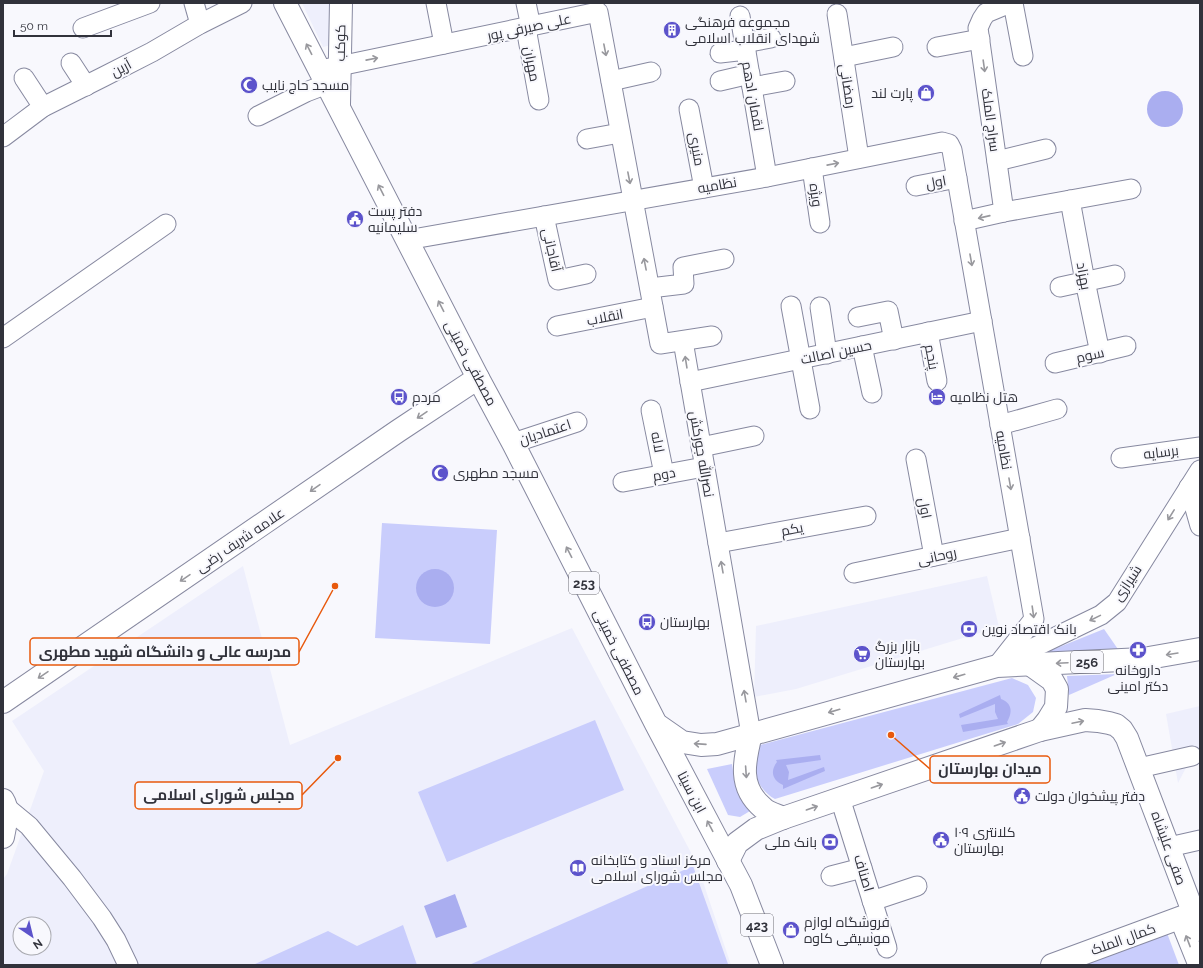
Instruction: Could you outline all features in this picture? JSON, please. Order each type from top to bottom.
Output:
[{"type":"main road","points":[[285,3],[329,73]]},
{"type":"main road","name":"کوکب","points":[[339,107],[329,73],[341,3]]},
{"type":"main road","name":"مصطفی خمینی","points":[[339,107],[513,443],[656,724]]},
{"type":"main road","name":"علامه شریف رضی","points":[[3,702],[478,378]]},
{"type":"main road","name":"256","points":[[1031,665],[1143,658],[1200,649]]},
{"type":"main road","points":[[656,724],[682,742],[701,745],[717,744],[997,666],[1031,665],[1052,680],[1057,689],[1056,707],[1040,730],[840,798],[756,829],[737,843],[728,861]]},
{"type":"main road","name":"صفی علیشاه","points":[[1040,730],[1085,720],[1098,720],[1116,725],[1122,730],[1127,738],[1169,847],[1191,920]]},
{"type":"main road","name":"ابن سینا","points":[[656,724],[728,861]]},
{"type":"main road","points":[[751,734],[744,773],[750,793],[764,809],[783,818]]},
{"type":"main road","points":[[3,837],[7,814],[5,804]]},
{"type":"main road","name":"423","points":[[728,861],[741,885],[772,965]]},
{"type":"main road","name":"کمال الملک","points":[[1052,965],[1191,920]]},
{"type":"street","points":[[83,28],[150,3]]},
{"type":"street","points":[[194,3],[200,24]]},
{"type":"street","name":"آرین","points":[[3,136],[43,107],[152,52],[200,24],[242,3]]},
{"type":"street","points":[[436,3],[444,44]]},
{"type":"street","name":"مهران","points":[[526,3],[528,27],[539,100]]},
{"type":"street","points":[[937,47],[979,33],[982,19],[986,13],[1010,3]]},
{"type":"street","points":[[1013,3],[1023,56]]},
{"type":"street","name":"علی صیرفی پور","points":[[258,116],[306,92],[329,73],[444,44],[598,12],[633,200]]},
{"type":"street","name":"رمضانی","points":[[837,14],[859,158]]},
{"type":"street","name":"لقمان ادهم","points":[[740,16],[767,176]]},
{"type":"street","name":"سراج الملک","points":[[979,33],[1004,212]]},
{"type":"street","points":[[720,53],[771,38]]},
{"type":"street","points":[[844,57],[893,47]]},
{"type":"street","points":[[70,63],[86,86]]},
{"type":"street","points":[[611,81],[651,72]]},
{"type":"street","points":[[24,78],[43,107]]},
{"type":"street","points":[[720,81],[785,81]]},
{"type":"street","name":"منیری","points":[[690,110],[704,188]]},
{"type":"street","points":[[587,139],[620,133]]},
{"type":"street","name":"نظامیه","points":[[407,240],[704,188],[942,142],[949,144],[952,150],[1034,619],[997,666]]},
{"type":"street","points":[[997,161],[1046,149]]},
{"type":"street","name":"ویژه","points":[[812,168],[820,223]]},
{"type":"street","name":"اول","points":[[916,186],[957,178]]},
{"type":"street","points":[[964,221],[1004,212],[1131,189]]},
{"type":"street","points":[[633,200],[660,344],[712,336]]},
{"type":"street","name":"بهزاد","points":[[1070,200],[1100,352]]},
{"type":"street","name":"آقاجانی","points":[[544,216],[558,280],[586,274]]},
{"type":"street","points":[[3,338],[166,224]]},
{"type":"street","points":[[650,288],[684,284],[683,267],[724,259]]},
{"type":"street","points":[[1060,287],[1115,275]]},
{"type":"street","points":[[791,306],[810,409]]},
{"type":"street","points":[[820,307],[827,354]]},
{"type":"street","name":"انقلاب","points":[[557,326],[653,308]]},
{"type":"street","points":[[858,317],[888,311],[894,340]]},
{"type":"street","name":"حسین اصالت","points":[[690,382],[982,321]]},
{"type":"street","name":"پنجم","points":[[928,332],[937,381]]},
{"type":"street","name":"نصرالله جورکش","points":[[683,341],[751,734]]},
{"type":"street","points":[[862,346],[872,393]]},
{"type":"street","name":"سوم","points":[[1055,363],[1126,346]]},
{"type":"street","points":[[1000,425],[1056,409]]},
{"type":"street","name":"لاله","points":[[651,410],[664,474]]},
{"type":"street","name":"اعتمادیان","points":[[513,443],[577,422]]},
{"type":"street","points":[[701,447],[754,436]]},
{"type":"street","name":"برسایه","points":[[1121,458],[1200,447]]},
{"type":"street","name":"اول","points":[[916,459],[934,556]]},
{"type":"street","name":"دوم","points":[[623,482],[704,467]]},
{"type":"street","name":"شیرازی","points":[[997,666],[1101,615],[1116,602],[1200,470]]},
{"type":"street","points":[[1189,488],[1200,526]]},
{"type":"street","name":"یکم","points":[[718,543],[866,516]]},
{"type":"street","name":"روحانی","points":[[854,573],[1020,538]]},
{"type":"street","points":[[1139,768],[1192,756]]},
{"type":"street","name":"اصناف","points":[[840,798],[887,948]]},
{"type":"street","points":[[5,804],[29,826],[81,889],[116,940],[128,965]]},
{"type":"street","points":[[1169,847],[1200,840]]},
{"type":"street","points":[[830,876],[862,868]]},
{"type":"street","points":[[872,901],[917,886]]},
{"type":"street","name":"صفی علیشاه","points":[[1191,920],[1198,965]]},
{"type":"shaded area","points":[[302,3],[332,3],[331,45],[323,47]]},
{"type":"shaded area","points":[[1165,91],[1178,96],[1183,109],[1178,122],[1165,127],[1152,122],[1147,109],[1152,96]]},
{"type":"shaded area","points":[[382,523],[497,530],[490,644],[375,638]]},
{"type":"shaded area","points":[[243,566],[290,745],[572,628],[697,864],[731,965],[3,965],[3,879],[7,874],[44,771],[12,721]]},
{"type":"shaded area","points":[[435,569],[445,572],[451,578],[454,588],[451,598],[445,604],[435,607],[425,604],[419,598],[416,588],[419,578],[425,572]]},
{"type":"shaded area","points":[[987,576],[999,627],[796,689],[754,697],[756,626]]},
{"type":"shaded area","points":[[1104,629],[1122,655],[1042,654]]},
{"type":"shaded area","points":[[1117,674],[1069,695],[1067,676]]},
{"type":"shaded area","points":[[1012,678],[1028,685],[1036,698],[1033,712],[1018,724],[775,799],[760,786],[757,779],[753,766],[756,751],[760,745]]},
{"type":"shaded area","points":[[1000,695],[1001,699],[1009,705],[1011,711],[1007,722],[1008,724],[963,732],[961,725],[998,719],[995,712],[995,704],[960,718],[959,714]]},
{"type":"shaded area","points":[[1200,706],[1200,756],[1192,756],[1178,783],[1166,714]]},
{"type":"shaded area","points":[[595,720],[624,790],[447,862],[418,792]]},
{"type":"shaded area","points":[[820,755],[821,760],[786,765],[789,772],[788,780],[824,767],[825,771],[783,789],[783,785],[774,778],[773,769],[777,762],[776,760]]},
{"type":"shaded area","points":[[732,764],[734,778],[750,811],[740,817],[728,815],[707,769]]},
{"type":"shaded area","points":[[693,866],[728,964],[726,965],[469,965]]},
{"type":"shaded area","points":[[455,894],[467,927],[436,938],[424,906]]},
{"type":"shaded area","points":[[403,925],[417,965],[253,965],[328,931],[357,946]]},
{"type":"shaded area","points":[[1167,933],[1179,965],[1084,965]]},
{"type":"place","name":"مجموعه فرهنگی شهدای انقلاب اسلامی","points":[[672,30]]},
{"type":"place","name":"مسجد حاج نایب","points":[[249,85]]},
{"type":"place","name":"پارت لند","points":[[926,93]]},
{"type":"place","name":"دفتر پست سلیمانیه","points":[[355,219]]},
{"type":"place","name":"مردم","points":[[399,397]]},
{"type":"place","name":"هتل نظامیه","points":[[937,397]]},
{"type":"place","name":"مسجد مطهری","points":[[440,473]]},
{"type":"place","name":"مدرسه عالی و دانشگاه شهید مطهری","points":[[335,586]]},
{"type":"place","name":"بهارستان","points":[[647,622]]},
{"type":"place","name":"بانک اقتصاد نوین","points":[[969,629]]},
{"type":"place","name":"داروخانه دکتر امینی","points":[[1138,650]]},
{"type":"place","name":"بازار بزرگ بهارستان","points":[[862,654]]},
{"type":"place","name":"میدان بهارستان","points":[[891,735]]},
{"type":"place","name":"مجلس شورای اسلامی","points":[[338,758]]},
{"type":"place","name":"دفتر پیشخوان دولت","points":[[1022,796]]},
{"type":"place","name":"کلانتری ۱۰۹ بهارستان","points":[[941,840]]},
{"type":"place","name":"بانک ملی","points":[[830,842]]},
{"type":"place","name":"مرکز اسناد و کتابخانه مجلس شورای اسلامی","points":[[578,868]]},
{"type":"place","name":"فروشگاه لوازم موسیقی کاوه","points":[[791,930]]}]
